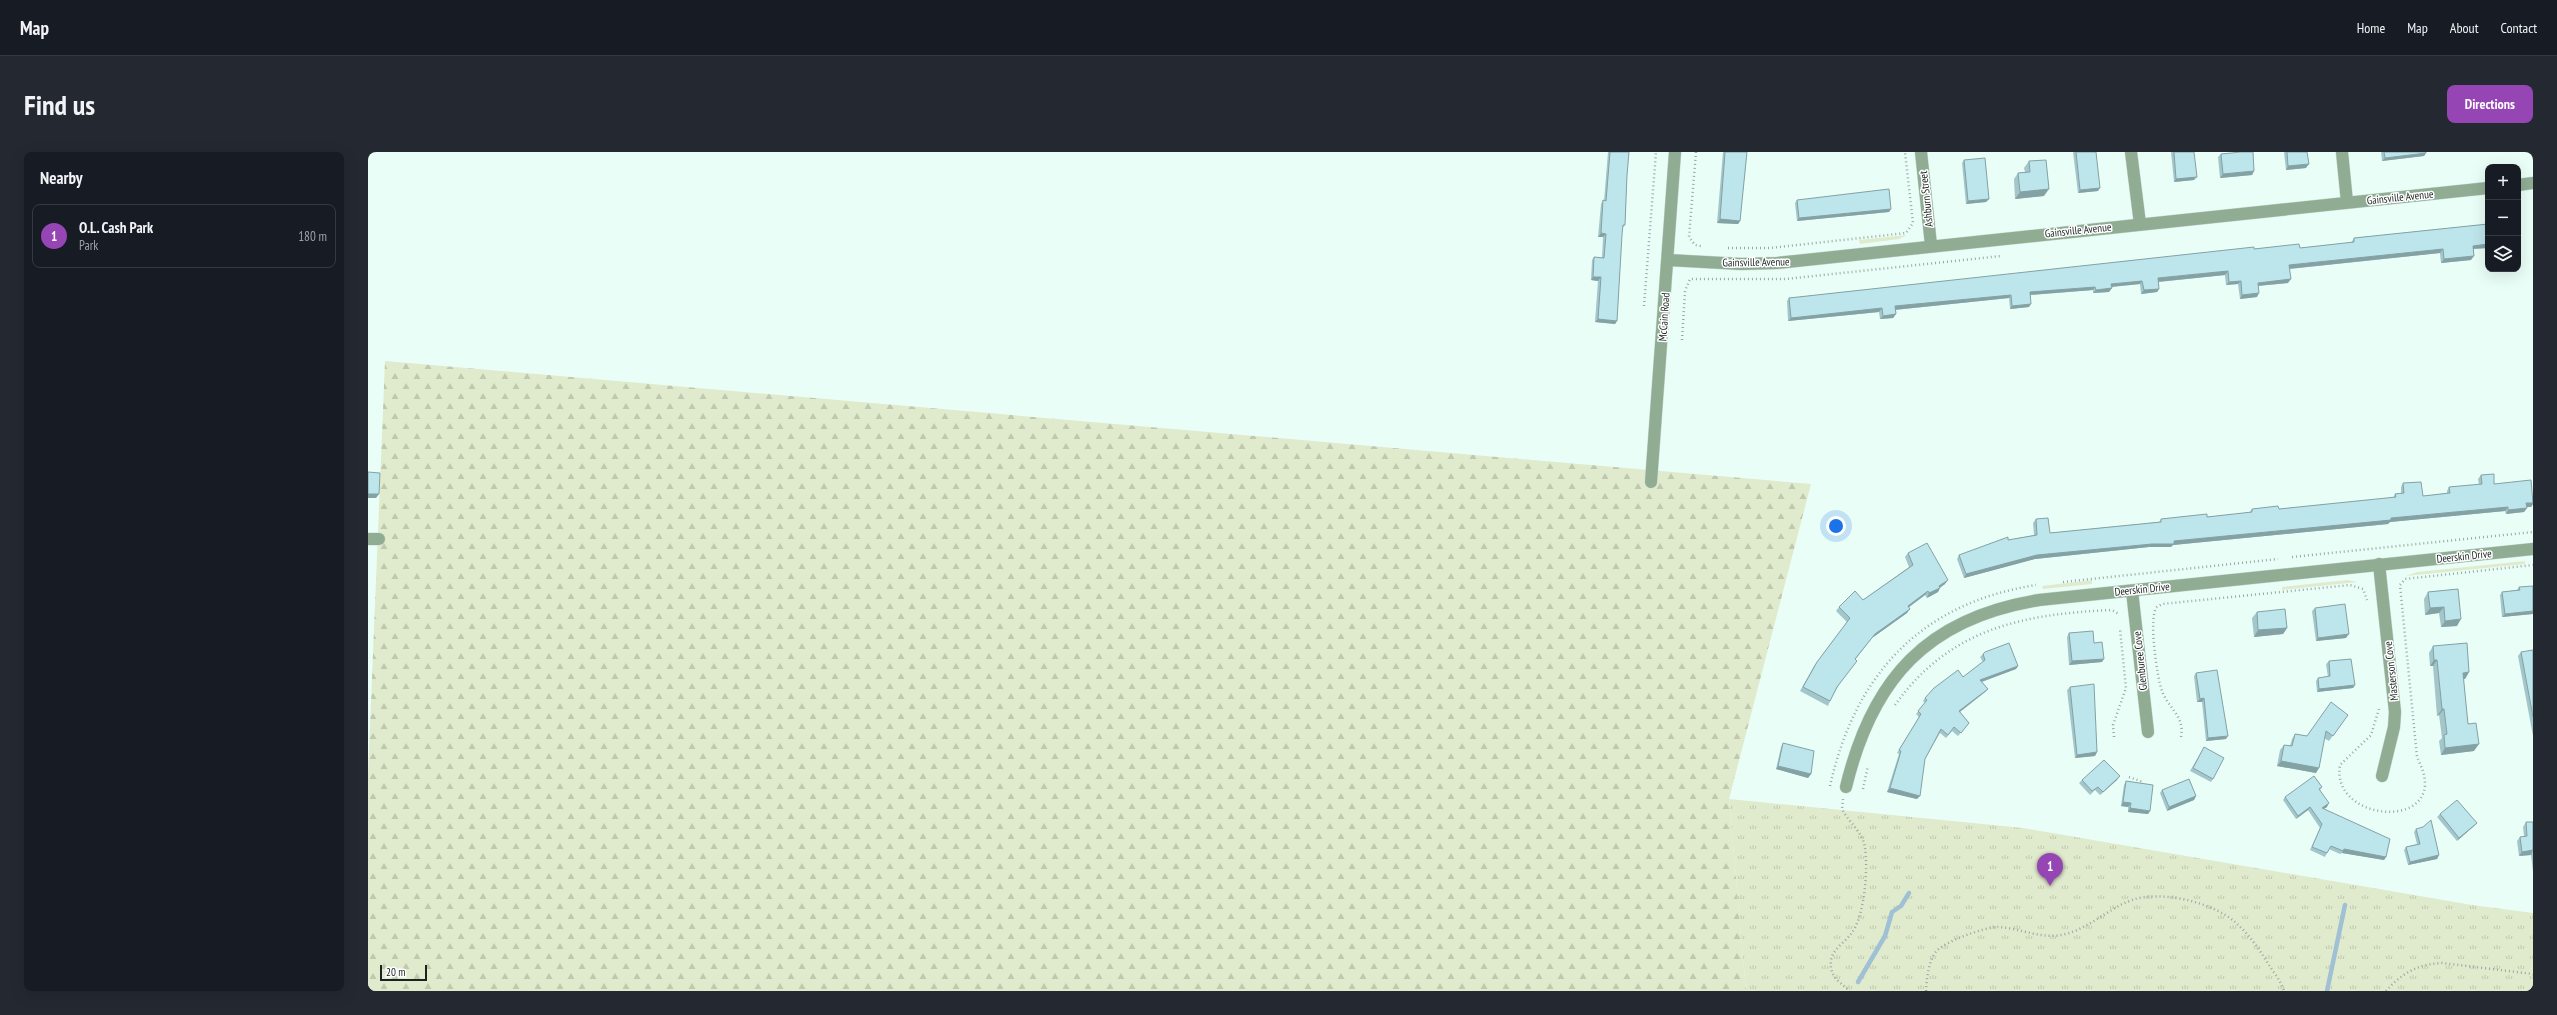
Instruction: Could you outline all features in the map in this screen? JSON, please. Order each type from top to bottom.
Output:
[{"type":"street","name":"McCain Road","points":[[1651,482],[1675,152]]},
{"type":"street","name":"Ashburn Street","points":[[1921,152],[1932,245]]},
{"type":"street","points":[[2131,152],[2140,224]]},
{"type":"street","points":[[2342,152],[2348,202]]},
{"type":"street","points":[[2521,185],[2533,183]]},
{"type":"street","name":"Gainsville Avenue","points":[[1668,260],[1759,264],[2485,188]]},
{"type":"street","name":"Deerskin Drive","points":[[1846,787],[1859,737],[1876,703],[1905,665],[1944,632],[1980,615],[2009,605],[2533,548]]},
{"type":"street","name":"Masterson Cove","points":[[2379,564],[2395,712],[2394,727],[2382,776]]},
{"type":"street","name":"Glenburee Cove","points":[[2132,591],[2148,732]]},
{"type":"path","points":[[1644,306],[1656,152]]},
{"type":"path","points":[[1696,152],[1689,237],[1695,245],[1707,247]]},
{"type":"path","points":[[1726,248],[1777,247],[1906,233],[1913,224],[1905,152]]},
{"type":"path","points":[[1682,340],[1685,291],[1690,279],[1786,279],[2001,256]]},
{"type":"path","points":[[2292,558],[2533,532]]},
{"type":"path","points":[[2055,583],[2278,559]]},
{"type":"path","points":[[2379,706],[2377,722],[2371,735],[2340,765],[2340,782],[2345,793],[2358,804],[2380,810],[2406,810],[2419,799],[2425,783],[2417,757],[2400,585],[2405,579],[2533,565]]},
{"type":"path","points":[[1830,786],[1839,748],[1849,723],[1867,689],[1898,650],[1927,625],[1961,606],[2005,590],[2042,584]]},
{"type":"path","points":[[2181,737],[2180,720],[2162,691],[2159,680],[2152,617],[2157,607],[2162,604],[2350,585],[2362,588],[2368,602]]},
{"type":"path","points":[[1891,711],[1908,686],[1926,669],[1954,647],[1982,632],[2010,622],[2050,616],[2112,610],[2118,614]]},
{"type":"path","points":[[2114,737],[2113,725],[2126,688],[2120,629]]},
{"type":"path","points":[[1862,789],[1869,763]]},
{"type":"path","points":[[2129,777],[2142,782],[2142,785]]},
{"type":"path","points":[[1846,787],[1842,809],[1860,833],[1865,847],[1866,876],[1860,914],[1853,932],[1834,953],[1831,970],[1836,980],[1850,991]]},
{"type":"path","points":[[1926,991],[1931,959],[1936,951],[1976,931],[1998,927],[2046,936],[2060,936],[2078,929],[2132,900],[2158,896],[2174,897],[2210,908],[2235,922],[2250,936],[2284,991]]},
{"type":"path","points":[[2386,991],[2403,974],[2428,964],[2449,963],[2533,974]]},
{"type":"green space","points":[[1907,235],[1899,239],[1860,244],[1859,240]]},
{"type":"green space","points":[[385,361],[1811,484],[1729,799],[1746,991],[368,991],[368,775]]},
{"type":"green space","points":[[2525,561],[2525,564],[2406,576],[2417,572]]},
{"type":"green space","points":[[2092,580],[2092,584],[2043,589],[2042,586]]},
{"type":"green space","points":[[2347,580],[2358,582],[2282,590],[2282,587]]},
{"type":"green space","points":[[1729,799],[2023,828],[2472,905],[2533,913],[2533,991],[1746,991]]},
{"type":"building","points":[[1610,152],[1629,152],[1617,321],[1598,319],[1601,277],[1593,277],[1594,257],[1604,258],[1606,234],[1601,233],[1603,200],[1606,201]]},
{"type":"building","points":[[1725,152],[1747,152],[1740,221],[1720,219]]},
{"type":"building","points":[[2076,152],[2096,152],[2100,188],[2080,190]]},
{"type":"building","points":[[2174,152],[2194,152],[2197,177],[2176,179]]},
{"type":"building","points":[[2253,152],[2254,171],[2223,174],[2221,154]]},
{"type":"building","points":[[2287,152],[2307,152],[2309,164],[2288,166]]},
{"type":"building","points":[[2384,152],[2426,152],[2426,153],[2385,158]]},
{"type":"building","points":[[1985,158],[1989,199],[1968,201],[1964,160]]},
{"type":"building","points":[[2046,160],[2049,189],[2020,192],[2018,173],[2030,172],[2029,161]]},
{"type":"building","points":[[1889,189],[1891,209],[1799,218],[1797,200]]},
{"type":"building","points":[[2485,224],[2485,244],[2473,246],[2474,256],[2444,259],[2443,249],[2289,265],[2291,279],[2258,283],[2259,293],[2242,295],[2241,281],[2229,282],[2228,271],[2158,278],[2159,289],[2144,290],[2142,281],[2111,284],[2112,288],[2096,290],[2095,287],[2030,292],[2031,304],[2012,306],[2011,295],[1895,306],[1896,314],[1883,316],[1882,308],[1791,318],[1789,298],[2254,247],[2254,249],[2299,244],[2300,248],[2354,242],[2354,238]]},
{"type":"building","points":[[368,472],[380,473],[379,494],[368,494]]},
{"type":"building","points":[[2494,474],[2494,484],[2531,480],[2533,503],[2526,503],[2527,508],[2508,510],[2508,507],[2391,518],[2391,520],[2174,541],[2174,544],[2152,544],[2037,555],[1966,574],[1959,555],[2008,537],[2008,540],[2037,535],[2036,519],[2048,518],[2050,533],[2161,522],[2161,519],[2207,514],[2207,517],[2252,512],[2252,509],[2278,506],[2279,509],[2396,497],[2395,494],[2404,493],[2403,483],[2421,482],[2423,496],[2450,493],[2449,487],[2482,484],[2481,475]]},
{"type":"building","points":[[1927,543],[1948,580],[1939,586],[1940,588],[1929,593],[1928,591],[1908,606],[1910,609],[1875,634],[1855,659],[1857,661],[1837,687],[1830,701],[1803,687],[1817,662],[1850,618],[1839,607],[1855,591],[1863,600],[1913,565],[1908,553]]},
{"type":"building","points":[[2533,586],[2533,611],[2505,614],[2502,592],[2520,590],[2519,587]]},
{"type":"building","points":[[2458,589],[2461,619],[2445,621],[2444,607],[2430,608],[2428,592]]},
{"type":"building","points":[[2345,604],[2349,634],[2318,638],[2315,608]]},
{"type":"building","points":[[2285,609],[2287,628],[2258,630],[2257,612]]},
{"type":"building","points":[[2093,631],[2094,643],[2102,642],[2104,659],[2072,661],[2069,633]]},
{"type":"building","points":[[2009,643],[2018,666],[1980,680],[1988,689],[1959,711],[1969,723],[1961,733],[1954,727],[1948,735],[1941,729],[1925,759],[1920,796],[1890,788],[1901,751],[1899,750],[1921,714],[1918,711],[1927,700],[1925,698],[1934,688],[1958,670],[1963,677],[1985,660],[1983,654],[1985,652]]},
{"type":"building","points":[[2467,643],[2469,672],[2463,673],[2468,724],[2476,723],[2479,744],[2445,748],[2444,735],[2447,734],[2444,709],[2442,709],[2437,660],[2434,660],[2433,646]]},
{"type":"building","points":[[2533,650],[2533,717],[2521,652]]},
{"type":"building","points":[[2351,659],[2355,685],[2319,689],[2318,678],[2330,676],[2329,661]]},
{"type":"building","points":[[2217,670],[2228,736],[2208,738],[2204,698],[2200,699],[2196,673]]},
{"type":"building","points":[[2094,684],[2097,752],[2077,755],[2070,687]]},
{"type":"building","points":[[2331,702],[2348,715],[2333,736],[2326,731],[2319,768],[2281,761],[2284,745],[2292,746],[2295,734],[2307,736]]},
{"type":"building","points":[[1783,743],[1814,751],[1811,774],[1778,766]]},
{"type":"building","points":[[2204,747],[2224,758],[2213,779],[2193,768]]},
{"type":"building","points":[[2104,760],[2120,776],[2103,792],[2098,787],[2092,791],[2082,780]]},
{"type":"building","points":[[2314,776],[2322,787],[2319,789],[2329,803],[2322,808],[2390,839],[2386,857],[2344,849],[2343,851],[2331,846],[2327,853],[2312,847],[2322,824],[2310,807],[2298,816],[2285,797]]},
{"type":"building","points":[[2189,779],[2196,796],[2169,807],[2162,790]]},
{"type":"building","points":[[2126,781],[2153,785],[2150,811],[2130,808],[2131,803],[2123,802]]},
{"type":"building","points":[[2457,800],[2477,823],[2459,838],[2440,814]]},
{"type":"building","points":[[2431,820],[2439,855],[2410,862],[2406,847],[2420,844],[2416,829],[2423,827]]},
{"type":"building","points":[[2526,822],[2533,822],[2533,850],[2522,852],[2520,837],[2527,836]]},
{"type":"waterway","points":[[1858,982],[1885,936],[1892,912],[1901,906],[1909,893]]},
{"type":"waterway","points":[[2327,991],[2345,905]]},
{"type":"place","name":"O.L. Cash Park","points":[[2050,886]]}]
